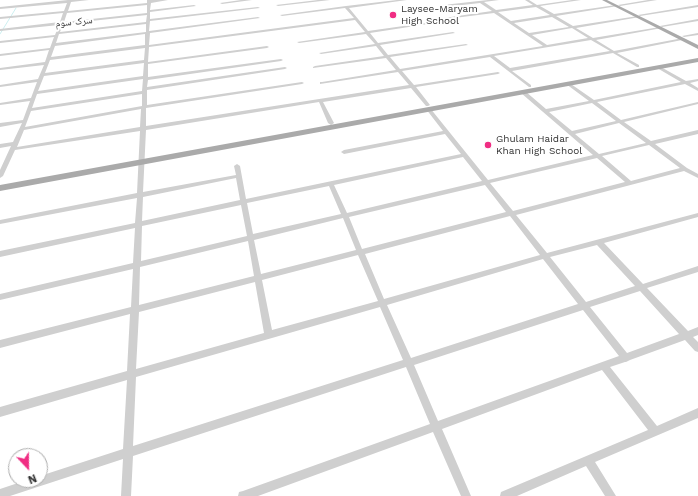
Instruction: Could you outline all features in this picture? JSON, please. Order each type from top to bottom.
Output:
[{"type":"main road","points":[[604,0],[639,16],[698,47]]},
{"type":"main road","points":[[610,0],[618,6]]},
{"type":"main road","points":[[683,38],[698,43]]},
{"type":"main road","points":[[0,181],[142,159],[428,107],[698,54]]},
{"type":"main road","points":[[465,100],[523,92],[698,60]]},
{"type":"main road","points":[[0,188],[331,123],[428,107]]},
{"type":"street","points":[[0,8],[87,0]]},
{"type":"street","points":[[0,18],[166,0]]},
{"type":"street","points":[[193,0],[196,15]]},
{"type":"street","points":[[224,12],[221,2],[250,0]]},
{"type":"street","points":[[278,5],[328,0]]},
{"type":"street","points":[[355,0],[360,5]]},
{"type":"street","points":[[282,14],[405,0]]},
{"type":"street","points":[[444,6],[497,0]]},
{"type":"street","points":[[527,0],[637,66]]},
{"type":"street","points":[[446,18],[579,0]]},
{"type":"street","points":[[511,22],[655,0]]},
{"type":"street","points":[[0,176],[22,129],[70,1]]},
{"type":"street","points":[[126,496],[130,376],[136,309],[149,2]]},
{"type":"street","points":[[481,2],[546,46]]},
{"type":"street","name":"سرک سوم","points":[[0,30],[194,6]]},
{"type":"street","points":[[528,34],[698,6]]},
{"type":"street","points":[[346,7],[400,70],[445,132],[626,358]]},
{"type":"street","points":[[0,42],[258,8]]},
{"type":"street","points":[[0,55],[148,32],[258,18]]},
{"type":"street","points":[[0,69],[147,46],[356,19]]},
{"type":"street","points":[[322,83],[490,54],[592,39],[698,20]]},
{"type":"street","points":[[298,42],[440,22]]},
{"type":"street","points":[[322,53],[453,33]]},
{"type":"street","points":[[508,70],[614,52],[698,34]]},
{"type":"street","points":[[315,67],[466,45]]},
{"type":"street","points":[[0,86],[146,62],[267,47]]},
{"type":"street","points":[[490,54],[529,86]]},
{"type":"street","points":[[36,93],[281,60]]},
{"type":"street","points":[[659,67],[698,90]]},
{"type":"street","points":[[29,110],[285,68]]},
{"type":"street","points":[[0,146],[13,147],[498,73]]},
{"type":"street","points":[[546,111],[698,80]]},
{"type":"street","points":[[22,129],[145,107],[302,83]]},
{"type":"street","points":[[568,83],[685,169],[696,173]]},
{"type":"street","points":[[523,92],[630,183]]},
{"type":"street","points":[[0,104],[33,99]]},
{"type":"street","points":[[320,100],[331,123]]},
{"type":"street","points":[[571,133],[698,103]]},
{"type":"street","points":[[0,125],[25,121]]},
{"type":"street","points":[[344,152],[445,132]]},
{"type":"street","points":[[0,296],[598,157],[698,132]]},
{"type":"street","points":[[0,254],[464,155]]},
{"type":"street","points":[[237,166],[243,202],[252,238],[269,335]]},
{"type":"street","points":[[0,344],[685,169]]},
{"type":"street","points":[[0,222],[239,176]]},
{"type":"street","points":[[331,184],[466,496]]},
{"type":"street","points":[[0,412],[545,256],[698,215]]},
{"type":"street","points":[[598,242],[698,348]]},
{"type":"street","points":[[0,494],[698,269]]},
{"type":"street","points":[[243,496],[698,331]]},
{"type":"street","points":[[603,365],[654,431]]},
{"type":"street","points":[[505,496],[698,413]]},
{"type":"street","points":[[588,461],[611,496]]},
{"type":"waterway","points":[[0,34],[16,8]]},
{"type":"place","name":"Laysee-Maryam High School","points":[[393,15]]},
{"type":"place","name":"Ghulam Haidar Khan High School","points":[[488,145]]}]
